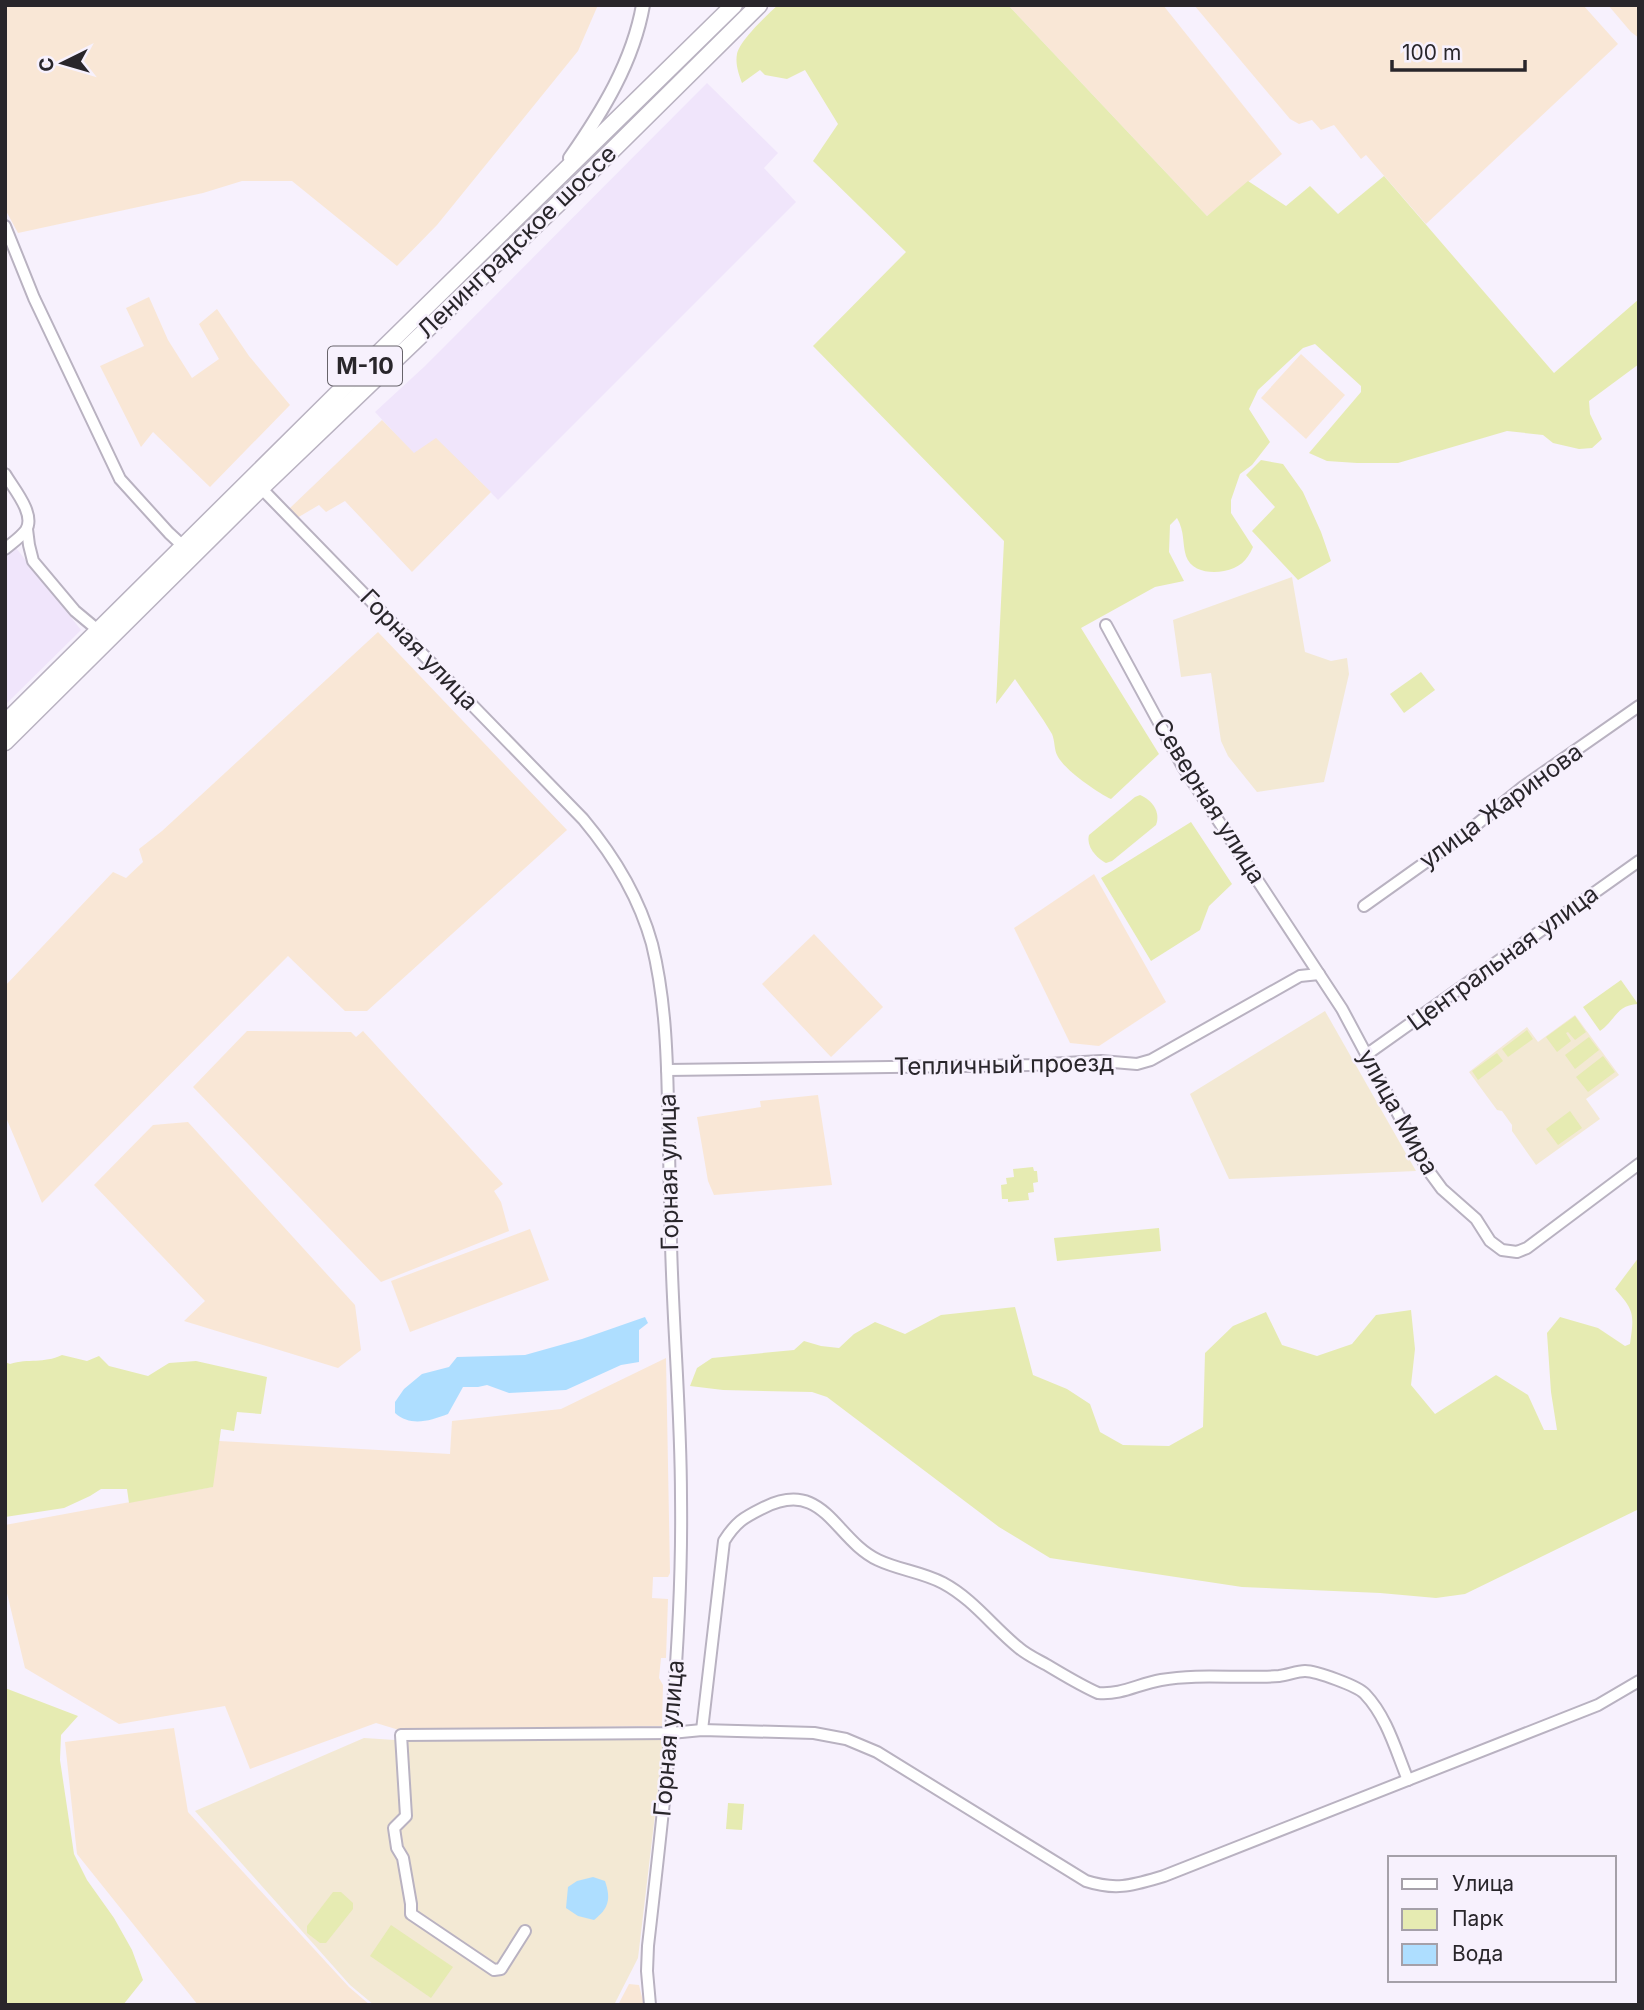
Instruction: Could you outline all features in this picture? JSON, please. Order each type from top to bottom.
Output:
[{"type":"highway","name":"Ленинградское шоссе","points":[[5,723],[734,5]]},
{"type":"highway","name":"Ленинградское шоссе","points":[[5,743],[261,488],[564,198],[759,5]]},
{"type":"main road","points":[[552,185],[614,89],[633,42],[643,5]]},
{"type":"street","points":[[5,226],[34,298],[120,480],[183,546]]},
{"type":"street","points":[[5,474],[27,510],[27,528],[33,561],[75,611],[99,631]]},
{"type":"street","name":"Горная улица","points":[[261,488],[583,819],[610,852],[632,892],[652,945],[660,981],[667,1070],[672,1298],[681,1497],[677,1662],[648,1946],[650,2005]]},
{"type":"street","points":[[5,549],[27,528]]},
{"type":"street","name":"Северная улица","points":[[1106,625],[1183,767],[1319,974]]},
{"type":"street","name":"улица Жаринова","points":[[1364,906],[1461,837],[1523,787],[1639,706]]},
{"type":"street","name":"Центральная улица","points":[[1366,1055],[1639,861]]},
{"type":"street","name":"Тепличный проезд","points":[[667,1070],[1030,1065],[1101,1061],[1137,1064],[1151,1060],[1300,976],[1319,974]]},
{"type":"street","name":"улица Мира","points":[[1319,974],[1342,1009],[1428,1170],[1442,1189],[1476,1219],[1490,1241],[1502,1250],[1517,1252],[1527,1248],[1639,1164]]},
{"type":"street","points":[[702,1730],[724,1542],[734,1525],[776,1501],[807,1501],[821,1507],[858,1547],[876,1560],[924,1574],[944,1583],[974,1605],[1021,1650],[1098,1693],[1113,1694],[1158,1680],[1194,1676],[1280,1676],[1307,1671],[1351,1685],[1364,1692],[1378,1710],[1408,1780]]},
{"type":"street","points":[[525,1931],[500,1969],[494,1970],[411,1914],[403,1858],[397,1848],[394,1828],[406,1816],[401,1735],[671,1733],[702,1730],[814,1733],[846,1739],[877,1752],[1074,1875],[1102,1886],[1129,1886],[1164,1876],[1598,1705],[1639,1681]]},
{"type":"shaded area","points":[[5,5],[598,5],[578,51],[437,225],[397,266],[292,181],[242,181],[203,193],[18,233],[5,209]]},
{"type":"shaded area","points":[[1008,5],[1163,5],[1282,154],[1207,216]]},
{"type":"shaded area","points":[[1194,5],[1583,5],[1618,44],[1426,224],[1366,155],[1361,159],[1334,125],[1321,130],[1312,120],[1299,124],[1290,119]]},
{"type":"shaded area","points":[[1608,5],[1639,5],[1639,38],[1631,32]]},
{"type":"shaded area","points":[[707,83],[778,153],[764,168],[796,202],[498,500],[476,477],[414,454],[375,412],[425,366]]},
{"type":"shaded area","points":[[149,297],[168,340],[192,378],[219,359],[199,324],[217,309],[249,356],[290,405],[210,487],[153,432],[141,447],[100,366],[144,346],[126,308]]},
{"type":"shaded area","points":[[1301,354],[1345,395],[1306,439],[1261,398]]},
{"type":"shaded area","points":[[382,420],[414,453],[436,438],[491,492],[412,572],[345,501],[326,512],[319,505],[297,518],[289,509]]},
{"type":"shaded area","points":[[16,548],[81,630],[5,705],[5,558]]},
{"type":"shaded area","points":[[1292,577],[1305,652],[1331,661],[1347,658],[1349,674],[1324,782],[1257,792],[1228,756],[1221,741],[1211,673],[1181,677],[1173,620]]},
{"type":"shaded area","points":[[378,632],[567,830],[367,1011],[345,1011],[288,956],[42,1203],[5,1115],[5,986],[113,872],[126,878],[143,862],[139,849],[162,831]]},
{"type":"shaded area","points":[[1094,874],[1166,1002],[1099,1046],[1070,1043],[1014,928]]},
{"type":"shaded area","points":[[814,934],[883,1007],[831,1057],[762,984]]},
{"type":"shaded area","points":[[1325,1011],[1416,1171],[1229,1179],[1190,1094]]},
{"type":"shaded area","points":[[1575,1015],[1619,1075],[1586,1099],[1600,1119],[1536,1165],[1512,1131],[1512,1125],[1502,1111],[1497,1110],[1469,1072],[1527,1027],[1538,1042]]},
{"type":"shaded area","points":[[247,1031],[351,1032],[356,1037],[363,1031],[503,1184],[494,1191],[501,1202],[509,1231],[381,1282],[193,1087]]},
{"type":"shaded area","points":[[818,1095],[832,1185],[714,1195],[708,1181],[697,1117],[761,1107],[760,1101]]},
{"type":"shaded area","points":[[188,1122],[355,1305],[361,1350],[338,1368],[184,1321],[205,1301],[94,1185],[153,1125]]},
{"type":"shaded area","points":[[530,1229],[549,1280],[410,1332],[391,1281]]},
{"type":"shaded area","points":[[666,1358],[670,1573],[668,1577],[653,1577],[652,1598],[668,1599],[666,1658],[661,1658],[659,1678],[663,1685],[662,1726],[399,1730],[376,1723],[250,1769],[225,1706],[119,1724],[25,1668],[5,1585],[5,1525],[212,1487],[219,1441],[450,1454],[452,1421],[561,1409]]},
{"type":"shaded area","points":[[174,1728],[188,1812],[349,1987],[370,2005],[198,2005],[77,1854],[65,1742]]},
{"type":"shaded area","points":[[364,1738],[664,1739],[638,1958],[614,2005],[374,2005],[350,1985],[195,1811]]},
{"type":"shaded area","points":[[629,1984],[639,1985],[644,2005],[618,2005]]},
{"type":"green space","points":[[778,5],[1008,5],[1207,216],[1248,181],[1286,206],[1310,186],[1338,214],[1384,176],[1554,373],[1639,299],[1639,364],[1589,401],[1590,414],[1602,439],[1592,448],[1579,449],[1553,443],[1543,435],[1507,431],[1398,463],[1357,463],[1327,461],[1309,453],[1361,392],[1361,386],[1315,344],[1303,348],[1258,390],[1249,409],[1270,442],[1252,465],[1240,474],[1231,500],[1231,513],[1253,547],[1245,560],[1224,571],[1207,572],[1192,565],[1186,556],[1177,518],[1170,525],[1169,552],[1184,581],[1155,587],[1081,628],[1159,754],[1111,799],[1081,780],[1061,761],[1056,753],[1052,734],[1015,679],[996,704],[1004,541],[813,346],[906,252],[813,161],[838,124],[805,70],[787,79],[765,75],[760,70],[742,83],[737,62],[739,48],[754,28]]},
{"type":"green space","points":[[1261,460],[1283,464],[1303,492],[1331,561],[1298,580],[1252,531],[1275,507],[1246,475]]},
{"type":"green space","points":[[1421,672],[1435,690],[1404,713],[1390,694]]},
{"type":"green space","points":[[1140,795],[1154,807],[1156,825],[1106,863],[1093,851],[1089,835]]},
{"type":"green space","points":[[1191,822],[1232,884],[1209,906],[1200,930],[1151,961],[1101,878]]},
{"type":"green space","points":[[1621,980],[1638,1004],[1620,1010],[1600,1031],[1583,1007]]},
{"type":"green space","points":[[1575,1016],[1586,1032],[1575,1040],[1566,1033],[1571,1041],[1557,1052],[1546,1037]]},
{"type":"green space","points":[[1527,1030],[1533,1039],[1508,1057],[1502,1049]]},
{"type":"green space","points":[[1589,1037],[1599,1050],[1575,1069],[1565,1055]]},
{"type":"green space","points":[[1497,1053],[1503,1061],[1478,1080],[1472,1071]]},
{"type":"green space","points":[[1603,1056],[1615,1072],[1588,1092],[1576,1077]]},
{"type":"green space","points":[[1570,1111],[1582,1128],[1558,1145],[1546,1129]]},
{"type":"green space","points":[[1033,1167],[1034,1171],[1037,1171],[1038,1182],[1033,1183],[1034,1192],[1028,1193],[1029,1200],[1008,1202],[1008,1199],[1002,1199],[1001,1185],[1007,1184],[1006,1178],[1014,1177],[1013,1169]]},
{"type":"green space","points":[[1159,1228],[1161,1251],[1057,1261],[1054,1238]]},
{"type":"green space","points":[[1639,1257],[1639,1509],[1465,1594],[1436,1598],[1242,1587],[1050,1558],[999,1527],[827,1397],[812,1392],[723,1390],[690,1386],[697,1368],[712,1358],[794,1350],[804,1341],[839,1348],[854,1334],[875,1322],[905,1334],[941,1315],[1015,1307],[1033,1375],[1067,1389],[1090,1404],[1100,1432],[1123,1445],[1169,1446],[1203,1427],[1205,1353],[1233,1326],[1266,1312],[1282,1345],[1317,1356],[1352,1344],[1376,1315],[1411,1310],[1415,1349],[1411,1385],[1435,1414],[1496,1375],[1528,1395],[1544,1430],[1557,1430],[1547,1333],[1560,1317],[1598,1328],[1625,1346],[1630,1344],[1632,1314],[1615,1289]]},
{"type":"green space","points":[[62,1355],[87,1361],[99,1356],[109,1366],[148,1376],[169,1363],[196,1361],[267,1377],[261,1414],[237,1412],[234,1431],[221,1429],[213,1487],[129,1503],[127,1489],[101,1489],[64,1508],[5,1517],[5,1362],[10,1364]]},
{"type":"green space","points":[[5,1688],[78,1716],[61,1735],[60,1760],[74,1854],[87,1880],[114,1918],[132,1950],[143,1980],[123,2005],[5,2005]]},
{"type":"green space","points":[[728,1803],[744,1804],[742,1830],[726,1829]]},
{"type":"green space","points":[[333,1892],[341,1892],[353,1903],[353,1909],[326,1943],[320,1943],[307,1933],[307,1926]]},
{"type":"green space","points":[[391,1925],[453,1967],[431,1998],[370,1956]]},
{"type":"water","points":[[645,1317],[648,1323],[639,1330],[639,1362],[621,1365],[566,1390],[509,1393],[487,1385],[463,1387],[448,1414],[427,1420],[407,1420],[395,1413],[395,1402],[404,1389],[422,1374],[449,1367],[457,1357],[525,1355]]},
{"type":"water","points":[[593,1877],[605,1881],[608,1893],[606,1907],[594,1920],[578,1916],[566,1908],[568,1887],[577,1881]]}]
